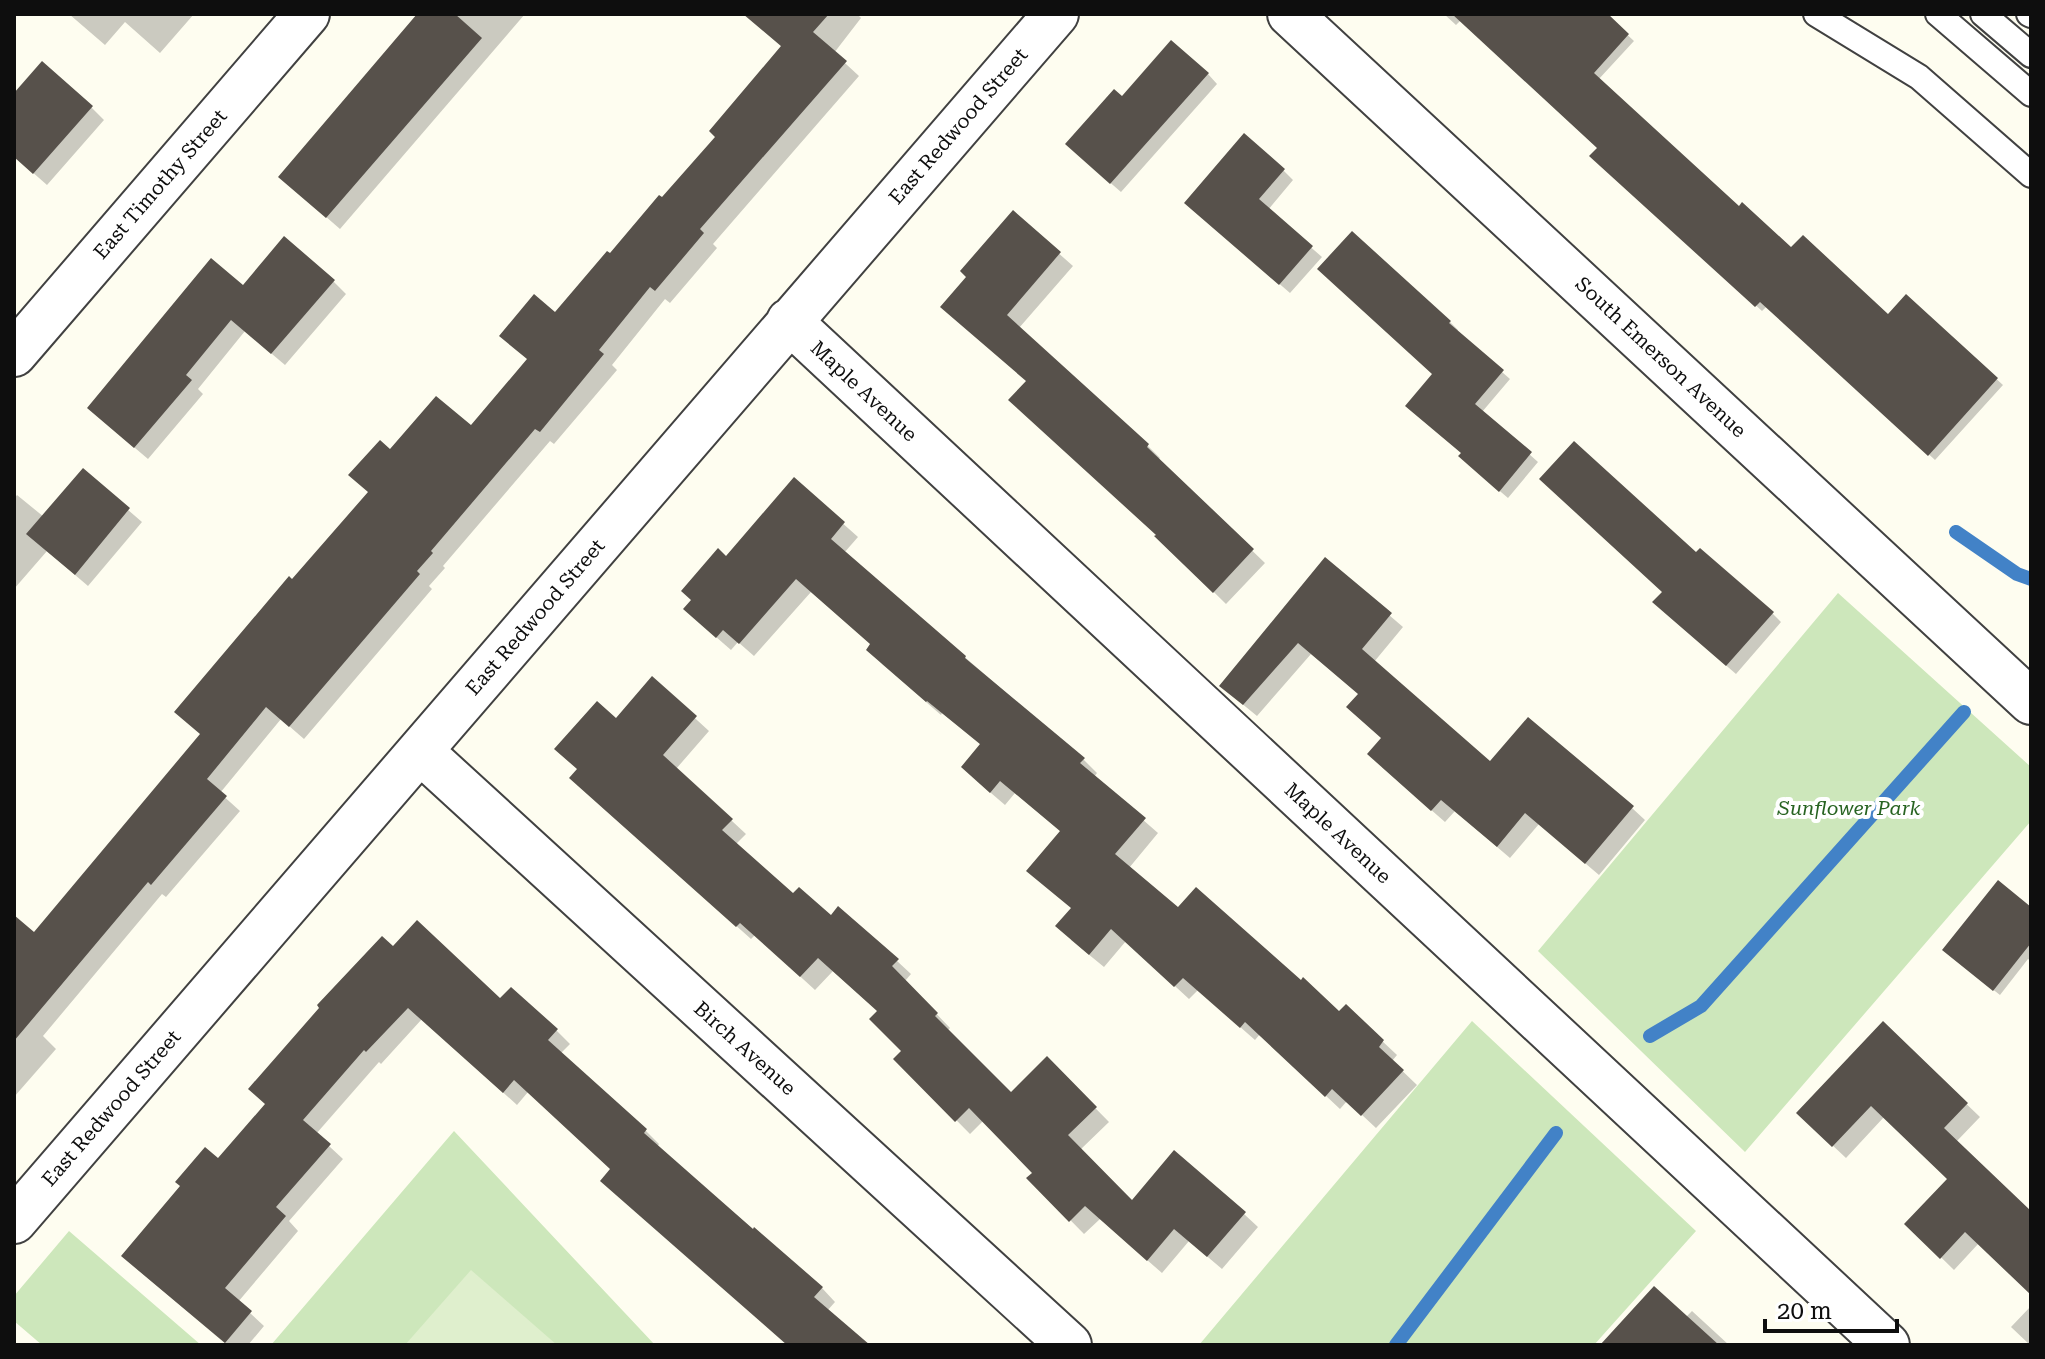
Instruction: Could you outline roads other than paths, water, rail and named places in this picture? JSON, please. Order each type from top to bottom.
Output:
[{"type":"street","name":"East Timothy Street","points":[[14,354],[307,14]]},
{"type":"street","name":"East Redwood Street","points":[[14,1221],[1056,14]]},
{"type":"street","name":"South Emerson Avenue","points":[[1290,14],[2031,702]]},
{"type":"street","name":"Maple Avenue","points":[[789,321],[1887,1345]]},
{"type":"street","name":"Birch Avenue","points":[[420,751],[1069,1345]]},
{"type":"lane","points":[[1816,14],[1919,77],[2031,175]]},
{"type":"lane","points":[[1938,14],[2031,94]]},
{"type":"lane","points":[[1983,14],[2031,55]]},
{"type":"waterway","points":[[1956,532],[2017,574],[2031,579]]},
{"type":"waterway","points":[[1650,1036],[1701,1006],[1964,712]]},
{"type":"waterway","points":[[1396,1345],[1556,1133]]},
{"type":"park label","name":"Sunflower Park","points":[[1849,808]]}]
